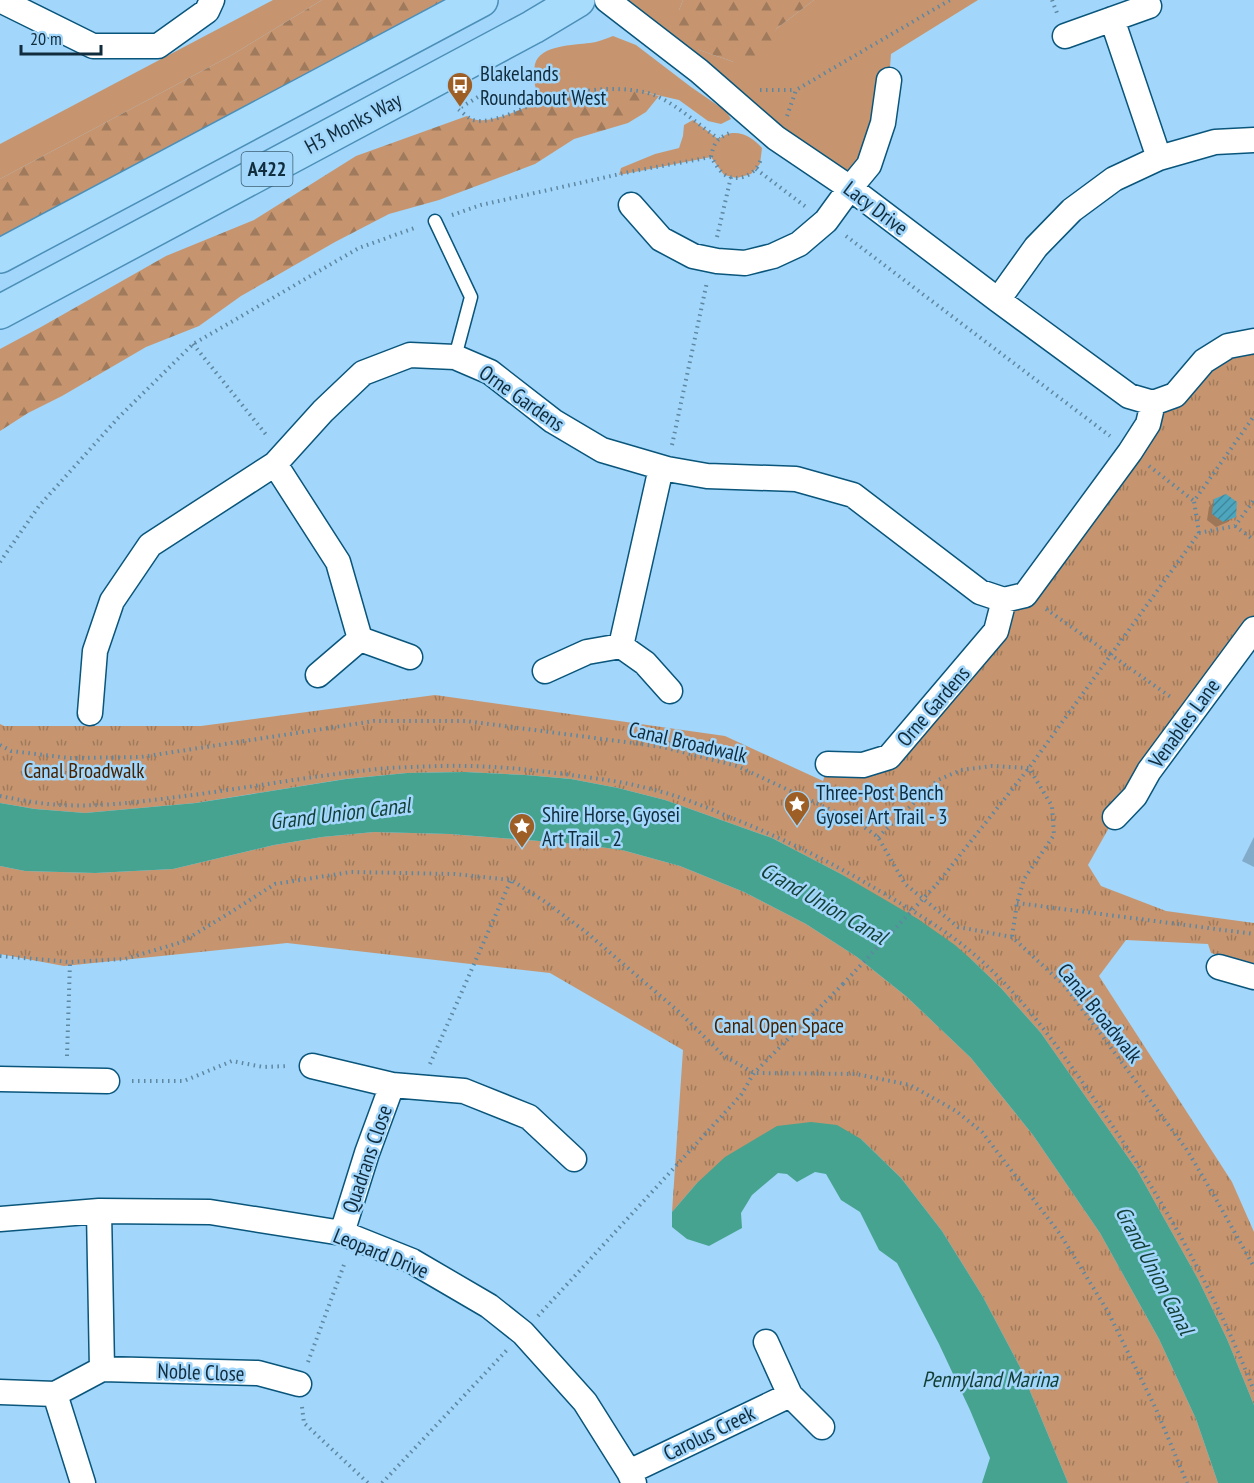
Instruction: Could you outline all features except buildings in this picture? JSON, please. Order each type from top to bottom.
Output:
[{"type":"main road","name":"A422","points":[[0,256],[481,0]]},
{"type":"main road","name":"H3 Monks Way","points":[[0,312],[533,27],[578,0]]},
{"type":"street","points":[[0,0],[93,46],[158,46],[207,10],[212,0]]},
{"type":"street","name":"Lacy Drive","points":[[607,0],[699,71],[776,138],[850,188],[1130,396],[1153,403]]},
{"type":"street","points":[[1065,36],[1149,6]]},
{"type":"street","points":[[1112,19],[1159,158]]},
{"type":"street","points":[[631,205],[661,239],[693,256],[746,263],[773,256],[799,244],[826,221],[869,165],[883,123],[888,80]]},
{"type":"street","points":[[998,300],[1036,247],[1072,210],[1114,179],[1159,158],[1215,142],[1254,140]]},
{"type":"street","points":[[1153,403],[1175,395],[1204,361],[1228,346],[1254,341]]},
{"type":"street","name":"Orne Gardens","points":[[90,713],[95,651],[112,601],[150,545],[279,460],[323,411],[363,373],[410,355],[455,357],[490,372],[553,422],[602,450],[664,469],[706,476],[796,479],[853,495],[980,592],[1015,598]]},
{"type":"street","name":"Orne Gardens","points":[[828,764],[863,765],[889,757],[996,631],[1015,598],[1130,452],[1148,424],[1153,403]]},
{"type":"street","points":[[279,460],[338,562],[360,639]]},
{"type":"street","points":[[621,646],[664,469]]},
{"type":"street","name":"Venables Lane","points":[[1115,817],[1135,796],[1149,771],[1254,629]]},
{"type":"street","points":[[360,639],[410,657]]},
{"type":"street","points":[[318,675],[360,639]]},
{"type":"street","points":[[545,671],[587,652],[621,646],[645,663],[670,691]]},
{"type":"street","points":[[1219,967],[1254,977]]},
{"type":"street","name":"Quadrans Close","points":[[312,1066],[392,1085],[464,1091],[529,1117],[574,1159]]},
{"type":"street","points":[[0,1079],[107,1082]]},
{"type":"street","name":"Quadrans Close","points":[[342,1233],[367,1153],[392,1085]]},
{"type":"street","points":[[99,1211],[102,1369]]},
{"type":"street","name":"Leopard Drive","points":[[0,1218],[99,1211],[210,1212],[342,1233],[412,1261],[489,1306],[523,1333],[585,1402],[631,1477]]},
{"type":"street","points":[[766,1342],[790,1395],[822,1427]]},
{"type":"street","name":"Noble Close","points":[[55,1394],[102,1369],[258,1373],[299,1384]]},
{"type":"street","points":[[0,1392],[55,1394],[83,1483]]},
{"type":"street","name":"Carolus Creek","points":[[631,1477],[790,1395]]},
{"type":"lane","points":[[435,221],[471,297],[455,357]]},
{"type":"path","points":[[483,94],[458,109],[472,120],[482,120],[506,116],[539,102],[581,91],[618,88],[644,92],[658,96],[718,139]]},
{"type":"path","points":[[711,157],[718,139],[731,132],[739,134]]},
{"type":"path","points":[[756,169],[1194,501],[1199,533]]},
{"type":"path","points":[[664,469],[731,177]]},
{"type":"path","points":[[193,344],[279,460]]},
{"type":"path","points":[[1194,501],[1254,416]]},
{"type":"path","points":[[382,1483],[741,1095],[754,1073],[843,984],[937,884],[1029,768],[1199,533],[1235,526],[1254,500]]},
{"type":"path","points":[[1235,526],[1254,540]]},
{"type":"path","points":[[1015,598],[1111,655],[1193,712]]},
{"type":"path","name":"Canal Broadwalk","points":[[0,745],[10,751],[69,758],[141,757],[374,721],[466,721],[663,747],[737,766],[857,822],[878,837],[905,884],[958,927],[1012,937],[1065,986],[1187,1150],[1254,1267]]},
{"type":"path","points":[[0,796],[60,805],[133,803],[372,769],[489,766],[530,769],[647,788],[689,800],[768,832],[832,864],[935,926],[974,954],[1006,984],[1040,1024],[1127,1146],[1168,1213],[1204,1278],[1239,1352],[1254,1391]]},
{"type":"path","points":[[878,837],[938,780],[961,770],[992,766],[1029,768]]},
{"type":"path","points":[[1012,937],[1017,903],[1024,879],[1054,835],[1052,806],[1029,768]]},
{"type":"path","points":[[0,956],[70,962],[125,959],[182,942],[275,884],[351,872],[455,874],[510,880],[547,903],[586,932],[678,1011],[723,1056],[754,1073],[856,1074],[910,1085],[956,1111],[982,1132],[1060,1234],[1107,1310],[1156,1409],[1187,1483]]},
{"type":"path","points":[[419,1088],[510,880]]},
{"type":"path","points":[[1017,903],[1254,934]]},
{"type":"path","points":[[66,1081],[70,962]]},
{"type":"path","points":[[107,1082],[184,1081],[232,1061],[263,1067],[312,1066]]},
{"type":"path","points":[[342,1233],[346,1259],[299,1384],[304,1423],[368,1483]]},
{"type":"green space","points":[[273,0],[322,0],[230,56],[0,179],[0,144]]},
{"type":"green space","points":[[322,0],[481,0],[0,256],[0,179],[230,56]]},
{"type":"green space","points":[[610,0],[683,0],[679,10],[699,50],[734,62],[763,62],[776,29],[814,0],[978,0],[891,54],[889,80],[850,188]]},
{"type":"green space","points":[[683,0],[814,0],[776,29],[773,55],[763,62],[734,62],[699,50],[679,26],[679,10]]},
{"type":"green space","points":[[613,36],[636,45],[726,111],[731,119],[721,124],[708,121],[679,100],[644,92],[581,91],[539,102],[534,69],[538,58],[543,53],[558,47],[593,43]]},
{"type":"green space","points":[[619,88],[659,96],[646,112],[628,123],[574,139],[535,164],[439,200],[389,214],[241,296],[199,326],[146,347],[0,431],[0,349],[166,256],[254,220],[356,156],[467,116],[474,119],[493,119],[570,93]]},
{"type":"green space","points":[[693,120],[718,139],[737,133],[753,139],[762,148],[760,164],[751,174],[737,178],[724,175],[711,157],[619,175],[621,168],[655,154],[679,148],[684,125]]},
{"type":"green space","points":[[1254,341],[1254,629],[1115,817],[1088,865],[1101,886],[1166,911],[1254,923],[1254,964],[1211,953],[1208,944],[1126,940],[1099,976],[1232,1182],[1254,1232],[1254,1405],[1227,1339],[1198,1279],[1137,1170],[1041,1033],[1001,988],[972,960],[841,874],[772,838],[665,800],[618,788],[571,779],[465,772],[407,773],[345,779],[196,803],[85,813],[35,809],[0,803],[0,724],[4,726],[201,726],[435,695],[725,736],[823,781],[828,764],[889,757],[1025,595],[1175,395]]},
{"type":"green space","name":"Canal Open Space","points":[[374,832],[450,834],[577,844],[622,850],[680,866],[744,892],[806,924],[857,957],[907,997],[971,1058],[1033,1135],[1100,1233],[1159,1339],[1196,1419],[1218,1483],[1068,1483],[1020,1367],[983,1297],[942,1231],[901,1178],[861,1139],[697,1183],[672,1212],[683,1050],[550,973],[287,943],[64,966],[0,954],[0,866],[25,871],[95,873],[173,869],[274,845]]},
{"type":"water","name":"Grand Union Canal","points":[[465,772],[571,779],[618,788],[665,800],[772,838],[841,874],[918,919],[972,960],[1001,988],[1041,1033],[1137,1170],[1198,1279],[1227,1339],[1254,1405],[1254,1483],[1218,1483],[1196,1419],[1159,1339],[1100,1233],[1033,1135],[971,1058],[907,997],[857,957],[806,924],[744,892],[680,866],[622,850],[577,844],[450,834],[374,832],[322,837],[274,845],[173,869],[95,873],[25,871],[0,866],[0,803],[35,809],[85,813],[196,803],[346,779],[407,773]]},
{"type":"water","name":"Pennyland Marina","points":[[811,1122],[837,1125],[861,1139],[901,1178],[942,1231],[983,1297],[1020,1367],[1068,1483],[982,1483],[990,1458],[939,1344],[897,1263],[879,1250],[860,1212],[841,1200],[826,1174],[815,1172],[797,1182],[787,1174],[778,1173],[752,1195],[741,1213],[742,1228],[709,1246],[687,1239],[672,1227],[672,1212],[697,1183],[725,1157],[777,1126]]},
{"type":"place","name":"Blakelands Roundabout West","points":[[460,108]]},
{"type":"place","name":"Three-Post Bench Gyosei Art Trail - 3","points":[[797,827]]},
{"type":"place","name":"Shire Horse, Gyosei Art Trail - 2","points":[[522,849]]}]
